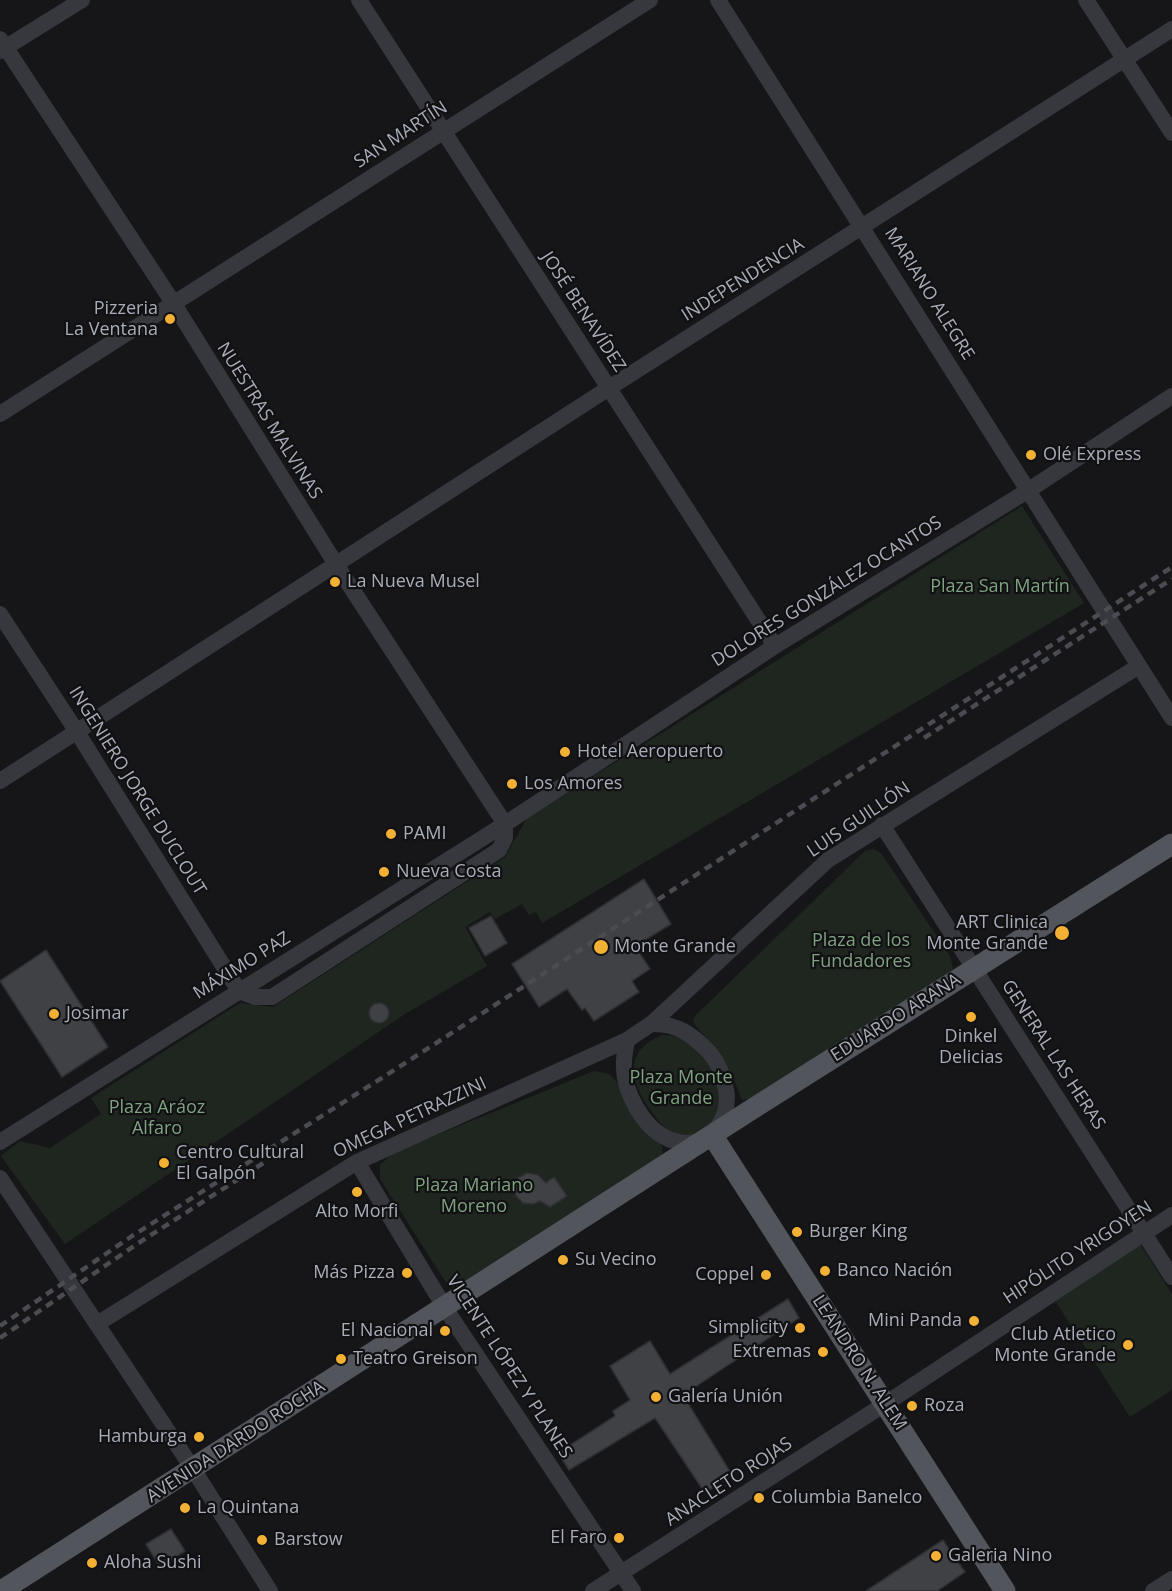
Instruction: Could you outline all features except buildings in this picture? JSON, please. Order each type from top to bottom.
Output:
[{"type":"main road","name":"EDUARDO ARANA","points":[[712,1135],[1172,844]]},
{"type":"main road","name":"AVENIDA DARDO ROCHA","points":[[1,1591],[712,1135]]},
{"type":"main road","name":"LEANDRO N. ALEM","points":[[712,1135],[1005,1591]]},
{"type":"street","points":[[2,46],[82,0]]},
{"type":"street","name":"JOSÉ BENAVÍDEZ","points":[[359,0],[775,646]]},
{"type":"street","name":"SAN MARTÍN","points":[[0,414],[650,0]]},
{"type":"street","name":"MARIANO ALEGRE","points":[[718,0],[864,226],[1172,718]]},
{"type":"street","points":[[1086,0],[1172,133]]},
{"type":"street","name":"INDEPENDENCIA","points":[[0,781],[337,566],[609,388],[1172,29]]},
{"type":"street","name":"NUESTRAS MALVINAS","points":[[2,46],[174,304],[337,566],[505,824]]},
{"type":"street","name":"DOLORES GONZÁLEZ OCANTOS","points":[[505,824],[775,646],[1029,490],[1172,396]]},
{"type":"street","name":"INGENIERO JORGE DUCLOUT","points":[[0,614],[77,732],[239,991]]},
{"type":"street","name":"LUIS GUILLÓN","points":[[627,1040],[651,1024],[828,860],[1139,666]]},
{"type":"street","points":[[239,991],[255,997],[272,997],[290,986],[499,850],[505,838],[505,824]]},
{"type":"street","name":"MÁXIMO PAZ","points":[[0,1142],[505,824]]},
{"type":"street","name":"GENERAL LAS HERAS","points":[[882,825],[1172,1276]]},
{"type":"street","points":[[627,1040],[624,1064],[626,1081],[631,1097],[647,1123],[672,1140],[690,1142],[712,1135],[722,1124],[728,1106],[725,1086],[714,1058],[688,1033],[674,1026],[651,1024]]},
{"type":"street","name":"OMEGA PETRAZZINI","points":[[97,1324],[357,1162],[627,1040]]},
{"type":"street","name":"VICENTE LÓPEZ Y PLANES","points":[[357,1162],[445,1308],[633,1591]]},
{"type":"street","points":[[0,1178],[193,1469],[270,1591]]},
{"type":"street","name":"HIPÓLITO YRIGOYEN","points":[[885,1404],[1172,1215]]},
{"type":"street","name":"ANACLETO ROJAS","points":[[593,1591],[885,1404]]},
{"type":"street","points":[[1153,1591],[1172,1579]]},
{"type":"green space","points":[[1022,506],[1084,603],[542,923],[536,912],[529,915],[522,904],[495,919],[490,912],[465,927],[487,966],[405,1014],[65,1244],[1,1156],[20,1141],[50,1148],[101,1114],[91,1098],[240,1003],[273,1007],[505,857],[527,818]]},
{"type":"green space","name":"Plaza de los Fundadores","points":[[873,849],[881,853],[950,956],[953,968],[948,979],[749,1099],[742,1100],[732,1075],[716,1048],[693,1020],[865,851]]},
{"type":"green space","name":"Plaza Monte Grande","points":[[663,1035],[673,1036],[691,1044],[706,1058],[716,1075],[720,1092],[719,1117],[698,1135],[680,1135],[667,1129],[651,1111],[638,1089],[634,1067],[636,1058],[641,1049],[650,1041]]},
{"type":"green space","name":"Plaza Mariano Moreno","points":[[594,1071],[609,1074],[619,1084],[647,1131],[662,1146],[661,1159],[465,1285],[452,1287],[445,1281],[380,1179],[380,1165],[393,1153]]},
{"type":"green space","name":"Club Atletico Monte Grande","points":[[1140,1244],[1172,1294],[1172,1390],[1130,1417],[1054,1299]]},
{"type":"railway","points":[[0,1326],[132,1236],[396,1069],[1172,567]]},
{"type":"railway","points":[[924,738],[1172,579]]},
{"type":"railway","points":[[0,1338],[137,1244],[265,1162]]},
{"type":"place","name":"Pizzeria La Ventana","points":[[170,319]]},
{"type":"place","name":"Olé Express","points":[[1031,455]]},
{"type":"place","name":"La Nueva Musel","points":[[335,582]]},
{"type":"place","name":"Hotel Aeropuerto","points":[[565,752]]},
{"type":"place","name":"Los Amores","points":[[512,784]]},
{"type":"place","name":"PAMI","points":[[391,834]]},
{"type":"place","name":"Nueva Costa","points":[[384,872]]},
{"type":"place","name":"ART Clinica Monte Grande","points":[[1062,933]]},
{"type":"place","name":"Monte Grande","points":[[601,947]]},
{"type":"place","name":"Josimar","points":[[54,1014]]},
{"type":"place","name":"Dinkel Delicias","points":[[971,1017]]},
{"type":"place","name":"Centro Cultural El Galpón","points":[[164,1163]]},
{"type":"place","name":"Alto Morfi","points":[[357,1192]]},
{"type":"place","name":"Burger King","points":[[797,1232]]},
{"type":"place","name":"Su Vecino","points":[[563,1260]]},
{"type":"place","name":"Banco Nación","points":[[825,1271]]},
{"type":"place","name":"Más Pizza","points":[[407,1273]]},
{"type":"place","name":"Coppel","points":[[766,1275]]},
{"type":"place","name":"Mini Panda","points":[[974,1321]]},
{"type":"place","name":"Simplicity","points":[[800,1328]]},
{"type":"place","name":"El Nacional","points":[[445,1331]]},
{"type":"place","name":"Club Atletico Monte Grande","points":[[1128,1345]]},
{"type":"place","name":"Extremas","points":[[823,1352]]},
{"type":"place","name":"Teatro Greison","points":[[341,1359]]},
{"type":"place","name":"Galería Unión","points":[[656,1397]]},
{"type":"place","name":"Roza","points":[[912,1406]]},
{"type":"place","name":"Hamburga","points":[[199,1437]]},
{"type":"place","name":"Columbia Banelco","points":[[759,1498]]},
{"type":"place","name":"La Quintana","points":[[185,1508]]},
{"type":"place","name":"El Faro","points":[[619,1538]]},
{"type":"place","name":"Barstow","points":[[262,1540]]},
{"type":"place","name":"Galeria Nino","points":[[936,1556]]},
{"type":"place","name":"Aloha Sushi","points":[[92,1563]]},
{"type":"park label","name":"Plaza San Martín","points":[[1000,587]]},
{"type":"park label","name":"Plaza Aráoz Alfaro","points":[[157,1118]]}]
